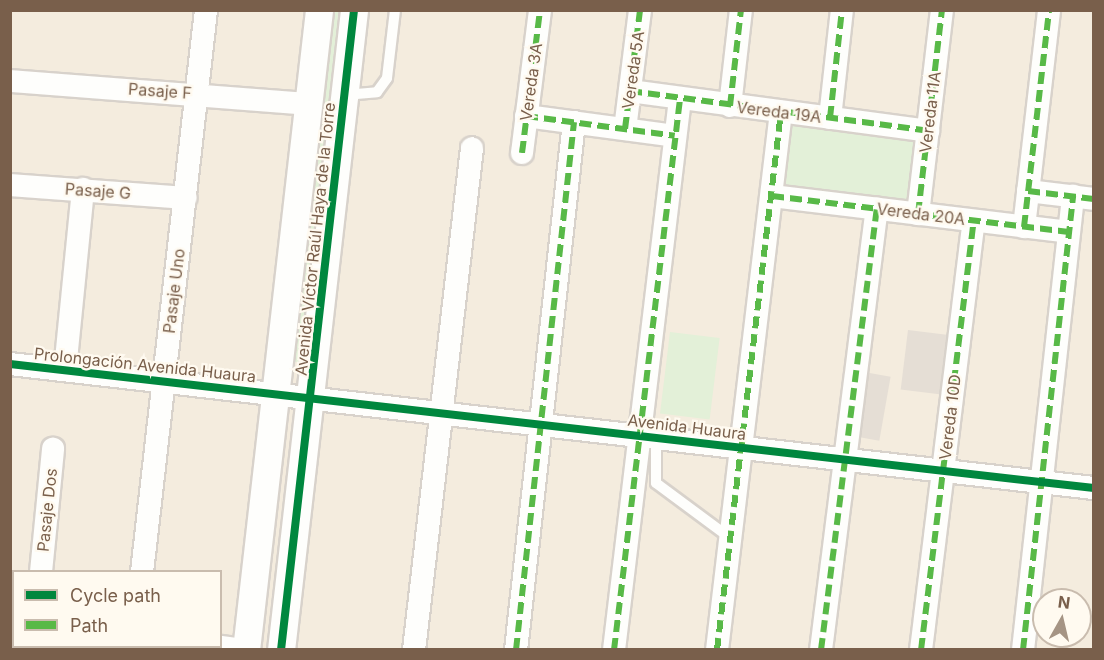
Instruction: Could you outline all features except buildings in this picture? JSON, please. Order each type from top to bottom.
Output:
[{"type":"street","name":"Pasaje Uno","points":[[142,570],[206,10]]},
{"type":"street","name":"Avenida Víctor Raúl Haya de la Torre","points":[[246,650],[320,10]]},
{"type":"street","name":"Avenida Víctor Raúl Haya de la Torre","points":[[281,650],[312,396],[354,10]]},
{"type":"street","name":"Vereda 3A","points":[[522,153],[540,10]]},
{"type":"street","name":"Vereda 5A","points":[[625,129],[640,10]]},
{"type":"street","points":[[730,106],[741,10]]},
{"type":"street","points":[[830,118],[842,10]]},
{"type":"street","name":"Vereda 11A","points":[[918,214],[942,10]]},
{"type":"street","points":[[1024,227],[1049,10]]},
{"type":"street","name":"Pasaje F","points":[[10,81],[309,104]]},
{"type":"street","name":"Vereda 19A","points":[[630,91],[928,131]]},
{"type":"street","points":[[614,650],[648,436],[675,136],[681,99]]},
{"type":"street","points":[[717,650],[782,112]]},
{"type":"street","points":[[526,116],[675,136]]},
{"type":"street","points":[[516,650],[543,423],[574,122]]},
{"type":"street","points":[[414,650],[472,148]]},
{"type":"street","name":"Pasaje G","points":[[10,185],[186,198]]},
{"type":"street","points":[[65,370],[83,189]]},
{"type":"street","points":[[1023,650],[1069,232],[1083,198],[1028,191]]},
{"type":"street","name":"Vereda 20A","points":[[772,196],[1069,232]]},
{"type":"street","points":[[821,650],[877,209]]},
{"type":"street","name":"Vereda 10D","points":[[921,650],[974,221]]},
{"type":"street","name":"Prolongación Avenida Huaura","points":[[10,364],[277,392]]},
{"type":"street","name":"Avenida Huaura","points":[[277,392],[1094,488]]},
{"type":"street","name":"Pasaje Dos","points":[[41,570],[53,449]]},
{"type":"street","points":[[222,647],[241,650]]},
{"type":"lane","points":[[345,95],[377,92],[387,78],[395,10]]},
{"type":"lane","points":[[648,436],[656,483],[730,538]]},
{"type":"shaded area","points":[[10,11],[1093,11],[1093,649],[11,649]]},
{"type":"green space","points":[[328,11],[346,11],[306,362],[293,362]]},
{"type":"green space","points":[[787,117],[922,136],[911,211],[776,192]]},
{"type":"green space","points":[[670,332],[720,338],[710,419],[660,413]]},
{"type":"marked path","points":[[522,153],[540,10]]},
{"type":"marked path","points":[[625,129],[640,10]]},
{"type":"marked path","points":[[730,106],[741,10]]},
{"type":"marked path","points":[[830,118],[842,10]]},
{"type":"marked path","points":[[918,214],[942,10]]},
{"type":"marked path","points":[[1024,227],[1049,10]]},
{"type":"marked path","points":[[630,91],[928,131]]},
{"type":"marked path","points":[[614,650],[680,99]]},
{"type":"marked path","points":[[717,650],[781,112]]},
{"type":"marked path","points":[[526,116],[675,136]]},
{"type":"marked path","points":[[516,650],[574,122]]},
{"type":"marked path","points":[[1028,191],[1094,199]]},
{"type":"marked path","points":[[772,196],[1069,232]]},
{"type":"marked path","points":[[1023,650],[1073,196]]},
{"type":"marked path","points":[[821,650],[877,209]]},
{"type":"marked path","points":[[921,650],[974,221]]},
{"type":"cycle path","points":[[281,650],[354,10]]},
{"type":"cycle path","points":[[10,364],[1094,488]]}]
